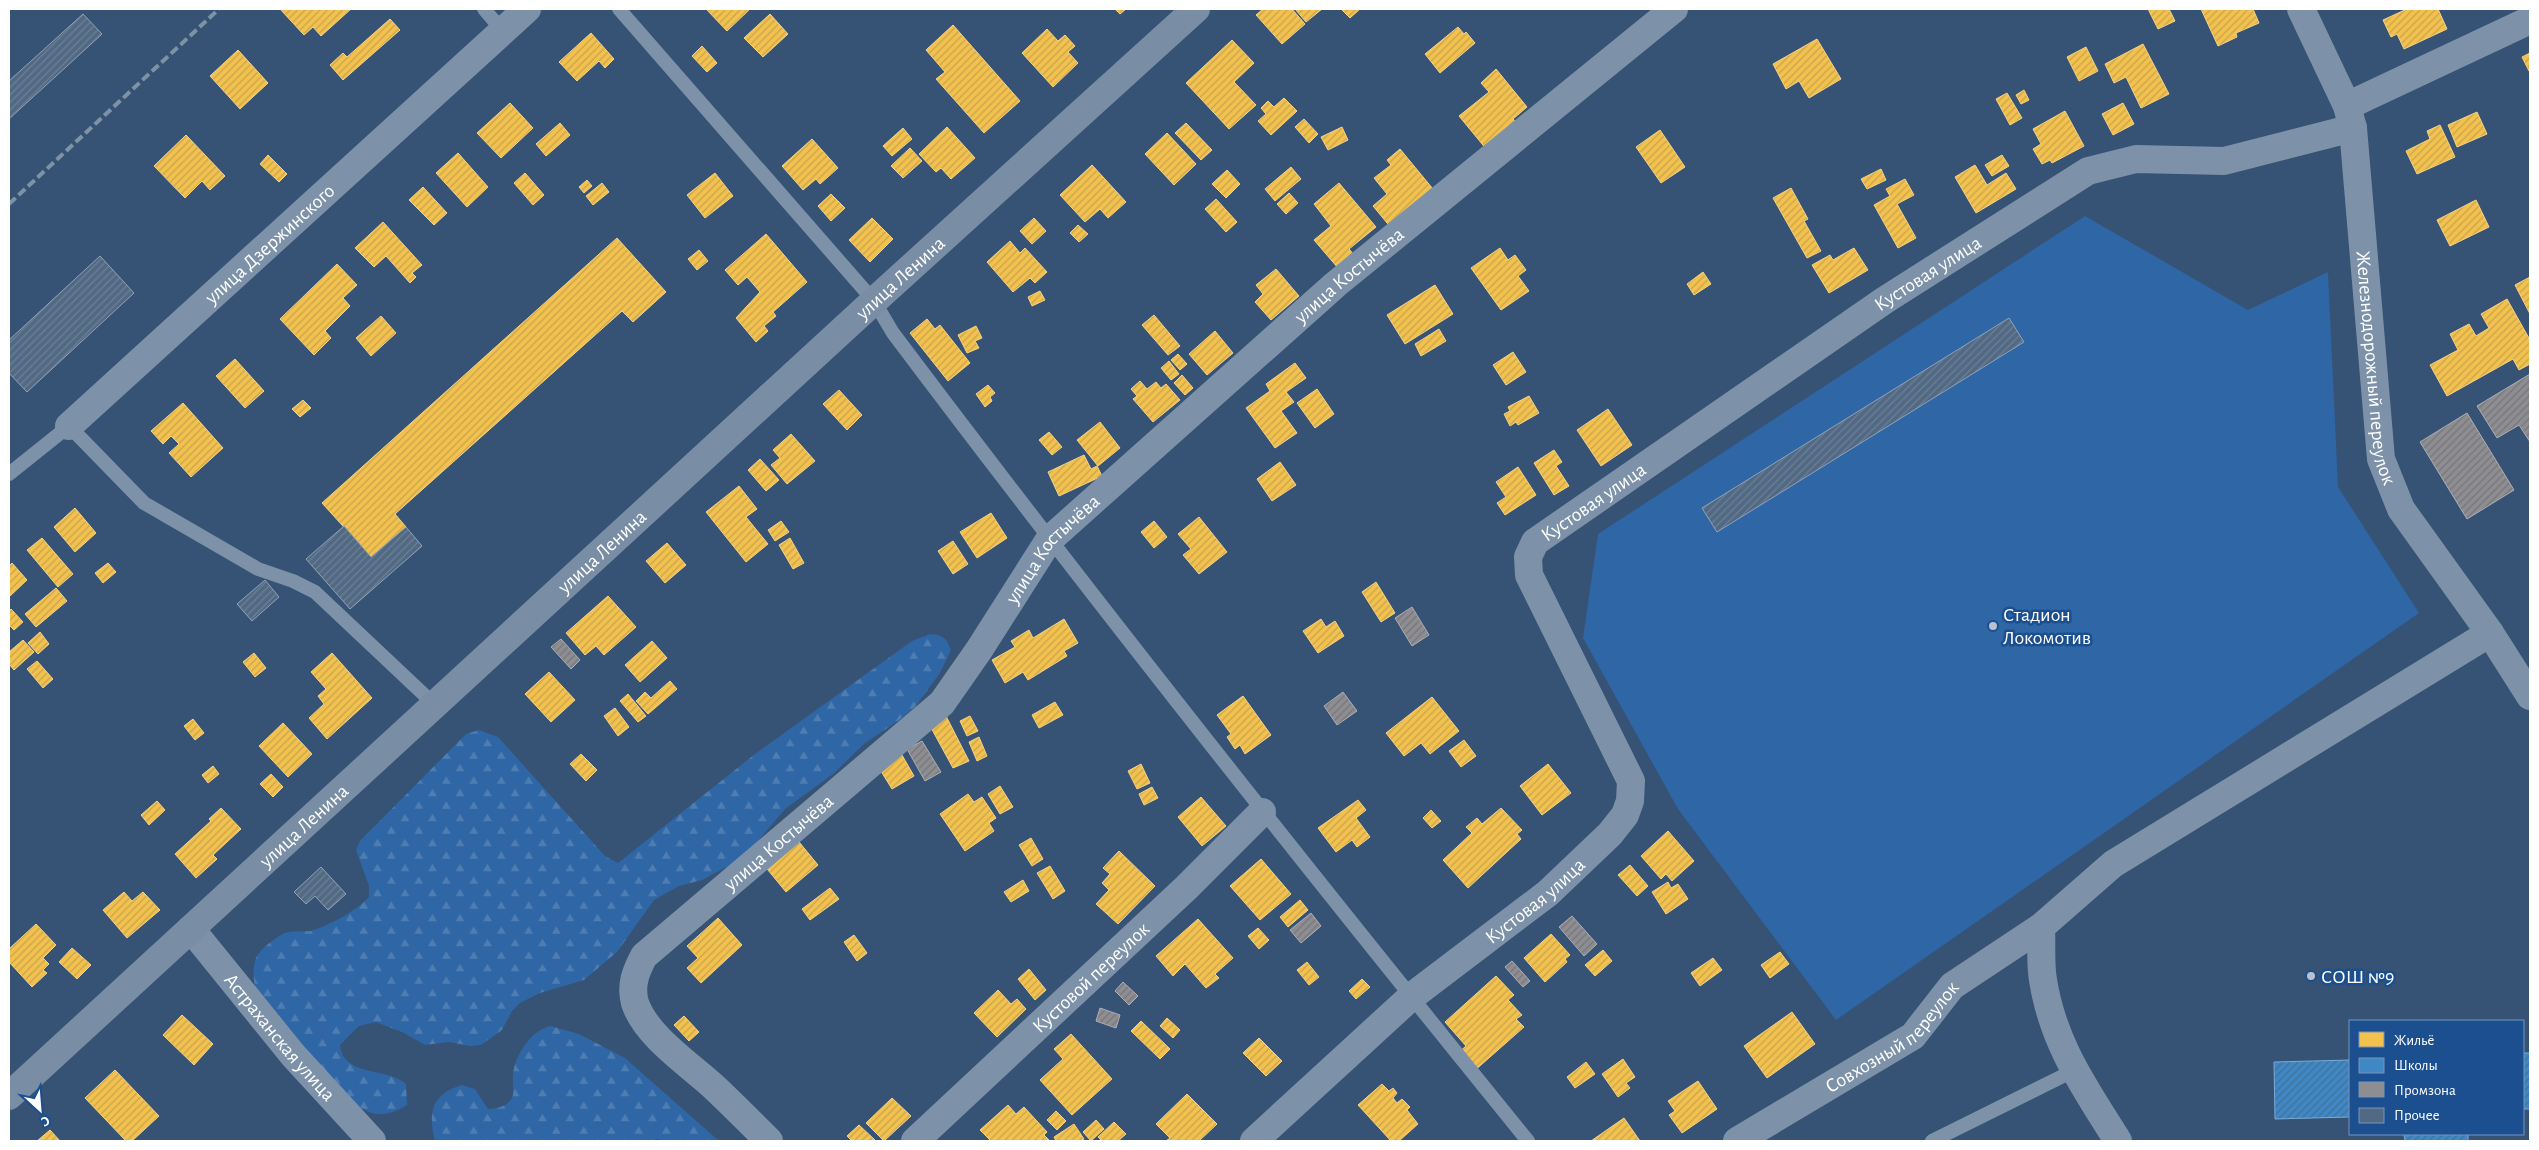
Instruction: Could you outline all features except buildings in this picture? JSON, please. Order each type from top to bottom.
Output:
[{"type":"main road","name":"улица Ленина","points":[[9,1096],[874,301],[1196,9]]},
{"type":"street","name":"улица Дзержинского","points":[[69,426],[527,9]]},
{"type":"street","name":"улица Костычёва","points":[[769,1141],[715,1088],[646,1025],[635,1002],[633,987],[635,973],[644,956],[942,703],[979,650],[1049,540],[1336,284],[1674,9]]},
{"type":"street","name":"Железнодорожный переулок","points":[[2301,9],[2350,117],[2381,459],[2401,509],[2490,633],[2530,696]]},
{"type":"street","name":"Кустовая улица","points":[[1254,1141],[1411,997],[1548,893],[1610,834],[1625,815],[1630,801],[1630,781],[1530,575],[1528,557],[1535,542],[1885,300],[2088,171],[2136,159],[2224,161],[2350,117],[2530,20]]},
{"type":"street","name":"Совхозный переулок","points":[[1737,1141],[1913,1036],[1952,986],[2042,927],[2113,864],[2490,633]]},
{"type":"street","name":"Кустовой переулок","points":[[915,1141],[1186,888],[1262,812]]},
{"type":"street","points":[[2042,927],[2042,978],[2049,1010],[2066,1056],[2118,1141]]},
{"type":"street","name":"Астраханская улица","points":[[191,929],[362,1138]]},
{"type":"lane","points":[[484,9],[502,30]]},
{"type":"lane","points":[[620,9],[874,301],[894,332],[1049,540],[1262,812],[1528,1141]]},
{"type":"lane","points":[[69,426],[144,504],[258,569],[294,581],[314,592],[435,705]]},
{"type":"lane","name":"улица Дзержинского","points":[[9,474],[69,426]]},
{"type":"lane","points":[[1932,1141],[2075,1070]]},
{"type":"green space","name":"Стадион Локомотив","points":[[2085,216],[2248,310],[2328,272],[2338,487],[2419,613],[1836,1020],[1678,809],[1583,638],[1598,534]]},
{"type":"green space","points":[[930,634],[944,638],[951,650],[940,673],[915,707],[865,743],[833,774],[785,809],[751,849],[736,862],[702,880],[679,886],[654,900],[617,952],[584,980],[540,993],[520,1003],[512,1011],[502,1030],[481,1045],[470,1046],[449,1042],[425,1045],[404,1033],[376,1022],[359,1026],[340,1045],[343,1055],[357,1067],[388,1075],[406,1084],[407,1105],[385,1114],[373,1113],[361,1108],[306,1052],[273,1015],[257,992],[253,975],[256,958],[270,943],[288,932],[311,931],[329,924],[351,912],[369,897],[369,886],[356,850],[360,841],[466,734],[479,730],[498,737],[605,856],[618,863],[755,754],[912,641]]},
{"type":"green space","points":[[551,1026],[579,1034],[625,1058],[719,1141],[663,1141],[657,1139],[651,1141],[435,1141],[432,1113],[438,1099],[452,1089],[462,1085],[475,1089],[488,1109],[505,1105],[513,1095],[514,1068],[520,1052],[537,1032]]},
{"type":"railway","points":[[9,204],[219,9]]},
{"type":"place","name":"Стадион Локомотив","points":[[1993,626]]},
{"type":"place","name":"СОШ №9","points":[[2311,976]]}]
